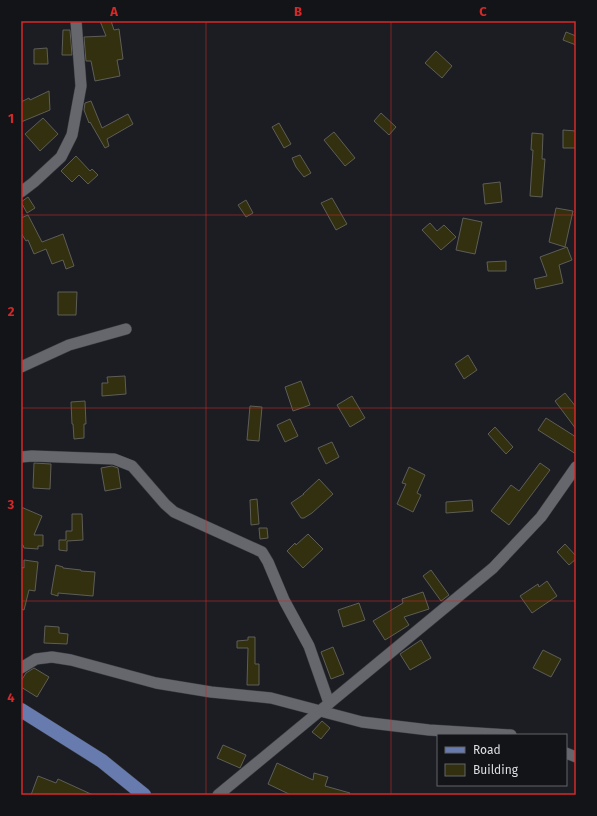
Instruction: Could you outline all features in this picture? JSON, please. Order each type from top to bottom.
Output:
[{"type":"main road","points":[[21,710],[102,761],[144,795]]},
{"type":"street","points":[[21,192],[61,157],[72,135],[81,86],[76,21]]},
{"type":"street","points":[[21,367],[68,345],[126,329]]},
{"type":"street","points":[[21,457],[32,456],[107,459],[124,462],[132,466],[165,504],[174,512],[262,552],[268,562],[284,600],[309,646],[329,703]]},
{"type":"street","points":[[218,795],[493,568],[541,517],[576,467]]},
{"type":"street","points":[[21,668],[36,659],[52,657],[71,660],[156,683],[211,692],[271,698],[320,710],[344,718],[429,730],[495,734]]},
{"type":"building","points":[[100,21],[111,21],[114,30],[119,29],[123,59],[117,60],[120,76],[95,81],[91,61],[86,61],[84,37],[106,36]]},
{"type":"building","points":[[63,30],[70,30],[72,55],[62,55]]},
{"type":"building","points":[[566,32],[576,36],[576,45],[563,40]]},
{"type":"building","points":[[47,48],[48,64],[34,64],[34,49]]},
{"type":"building","points":[[436,51],[452,66],[442,78],[425,63]]},
{"type":"building","points":[[49,91],[50,110],[21,122],[21,102],[29,98],[30,100]]},
{"type":"building","points":[[91,101],[102,128],[128,114],[133,124],[107,139],[109,146],[105,148],[90,122],[89,123],[84,110],[85,103]]},
{"type":"building","points":[[381,113],[396,127],[389,135],[374,121]]},
{"type":"building","points":[[43,118],[58,134],[40,151],[25,134]]},
{"type":"building","points":[[279,123],[291,144],[284,148],[272,127]]},
{"type":"building","points":[[563,130],[576,131],[576,148],[563,148]]},
{"type":"building","points":[[334,132],[355,158],[345,166],[324,140]]},
{"type":"building","points":[[532,133],[543,134],[542,159],[545,159],[542,197],[530,196],[533,150],[531,150]]},
{"type":"building","points":[[300,155],[311,173],[304,177],[296,167],[292,158]]},
{"type":"building","points":[[76,156],[90,171],[92,169],[98,175],[88,184],[79,175],[72,182],[61,171]]},
{"type":"building","points":[[500,182],[502,202],[485,204],[483,184]]},
{"type":"building","points":[[28,197],[35,208],[27,213],[21,202]]},
{"type":"building","points":[[332,198],[347,224],[336,230],[321,203]]},
{"type":"building","points":[[246,200],[253,213],[246,217],[238,205]]},
{"type":"building","points":[[556,208],[573,211],[565,247],[549,242]]},
{"type":"building","points":[[28,215],[42,242],[63,234],[74,266],[66,269],[63,260],[52,264],[46,249],[34,254],[28,240],[26,241],[21,233],[21,218]]},
{"type":"building","points":[[463,218],[482,222],[475,254],[456,250]]},
{"type":"building","points":[[430,223],[437,231],[444,225],[456,237],[441,250],[422,230]]},
{"type":"building","points":[[567,247],[572,260],[559,265],[563,283],[536,289],[534,279],[547,276],[540,257]]},
{"type":"building","points":[[506,261],[506,271],[488,271],[487,262]]},
{"type":"building","points":[[58,292],[77,292],[76,315],[58,315]]},
{"type":"building","points":[[468,355],[477,370],[464,379],[455,364]]},
{"type":"building","points":[[125,376],[126,394],[102,396],[102,383],[108,383],[107,377]]},
{"type":"building","points":[[301,381],[310,405],[293,411],[285,387]]},
{"type":"building","points":[[565,393],[576,407],[576,429],[555,401]]},
{"type":"building","points":[[352,396],[365,418],[350,427],[337,405]]},
{"type":"building","points":[[85,401],[86,424],[84,424],[84,438],[74,439],[71,402]]},
{"type":"building","points":[[250,406],[262,407],[259,441],[247,440]]},
{"type":"building","points":[[546,418],[576,437],[576,454],[538,430]]},
{"type":"building","points":[[290,419],[298,436],[285,442],[277,425]]},
{"type":"building","points":[[495,427],[513,447],[506,454],[488,434]]},
{"type":"building","points":[[332,442],[339,457],[326,464],[318,448]]},
{"type":"building","points":[[34,463],[51,464],[50,489],[33,488]]},
{"type":"building","points":[[540,463],[550,470],[509,525],[491,511],[511,485],[519,491]]},
{"type":"building","points":[[112,466],[118,468],[121,488],[105,491],[101,468]]},
{"type":"building","points":[[409,467],[425,475],[417,493],[421,495],[413,512],[397,504],[406,484],[402,483]]},
{"type":"building","points":[[319,479],[333,494],[312,513],[304,518],[301,518],[291,503],[304,494]]},
{"type":"building","points":[[257,499],[259,524],[251,525],[250,500]]},
{"type":"building","points":[[472,500],[473,511],[446,513],[446,502]]},
{"type":"building","points":[[21,507],[42,516],[34,535],[43,535],[43,546],[38,546],[38,549],[24,548],[23,545],[21,545]]},
{"type":"building","points":[[72,514],[82,514],[83,540],[67,541],[67,551],[59,550],[59,540],[66,540],[66,531],[72,531]]},
{"type":"building","points":[[259,528],[267,528],[268,538],[260,539]]},
{"type":"building","points":[[308,534],[323,549],[303,568],[287,551]]},
{"type":"building","points":[[565,544],[576,556],[576,559],[569,565],[557,552]]},
{"type":"building","points":[[24,560],[38,562],[35,591],[29,590],[24,610],[21,609],[21,567],[24,568]]},
{"type":"building","points":[[56,565],[63,568],[95,572],[93,596],[58,593],[58,596],[51,594]]},
{"type":"building","points":[[431,570],[449,595],[441,601],[423,576]]},
{"type":"building","points":[[547,581],[557,596],[532,613],[520,596],[538,584],[539,587]]},
{"type":"building","points":[[423,592],[429,609],[404,617],[409,625],[385,640],[373,621],[403,603],[402,599]]},
{"type":"building","points":[[359,603],[365,620],[343,627],[338,610]]},
{"type":"building","points":[[45,626],[59,627],[59,633],[68,634],[67,644],[44,643]]},
{"type":"building","points":[[248,637],[255,637],[255,664],[259,664],[259,685],[247,685],[248,648],[237,648],[237,641],[248,640]]},
{"type":"building","points":[[421,640],[431,658],[410,670],[400,654]]},
{"type":"building","points":[[333,647],[344,674],[331,679],[321,652]]},
{"type":"building","points":[[543,650],[561,659],[551,677],[533,668]]},
{"type":"building","points":[[34,668],[49,677],[37,697],[21,687],[21,681],[26,673]]},
{"type":"building","points":[[322,721],[330,728],[321,739],[312,732]]},
{"type":"building","points":[[223,745],[246,755],[240,768],[217,758]]},
{"type":"building","points":[[277,763],[313,780],[314,773],[328,777],[325,786],[350,793],[349,795],[291,795],[268,784]]},
{"type":"building","points":[[38,776],[56,783],[58,779],[93,795],[31,795]]}]
